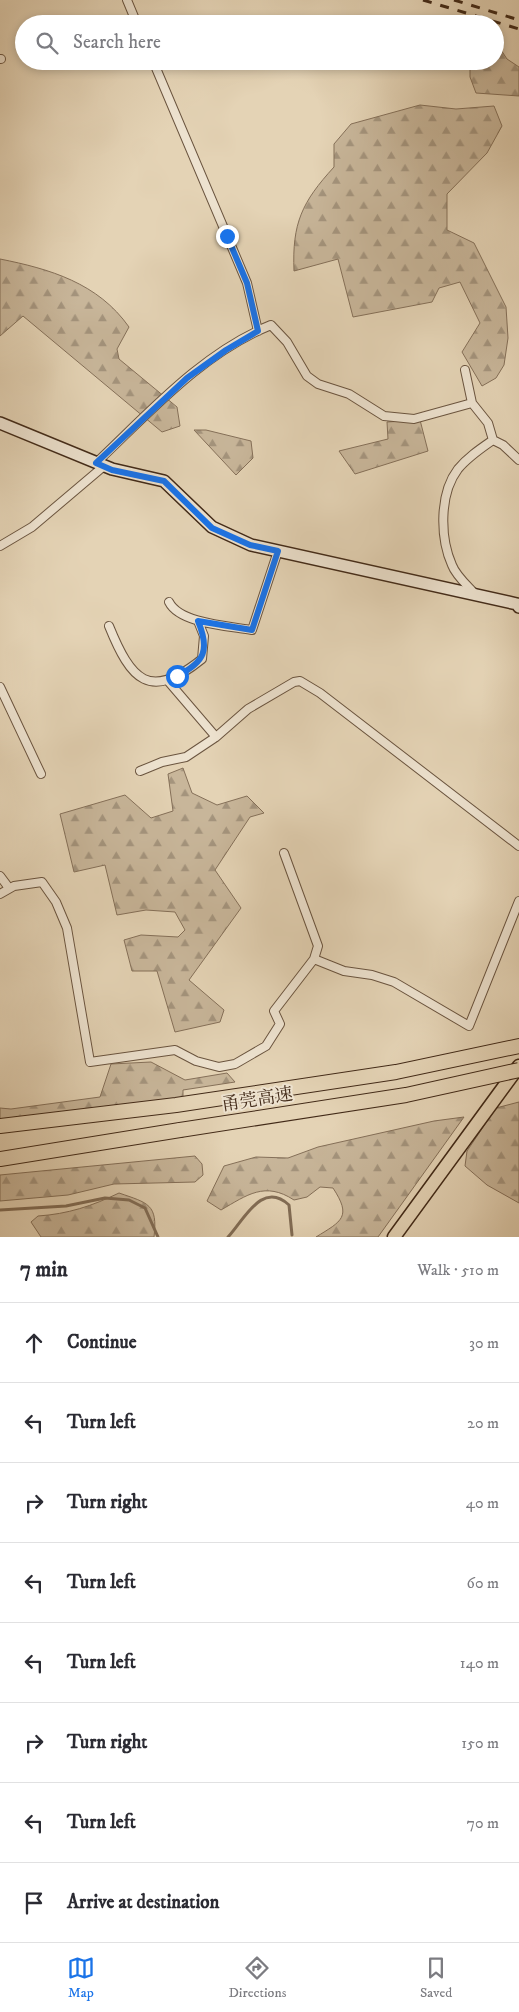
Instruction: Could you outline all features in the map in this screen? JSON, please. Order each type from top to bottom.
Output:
[{"type":"highway","name":"甬莞高速","points":[[0,1126],[176,1105],[396,1072],[519,1046]]},
{"type":"highway","name":"甬莞高速","points":[[0,1158],[406,1095],[519,1070]]},
{"type":"main road","points":[[394,1237],[519,1066]]},
{"type":"street","points":[[128,0],[134,15]]},
{"type":"street","points":[[157,70],[247,283],[258,331]]},
{"type":"street","points":[[0,546],[32,526],[100,465],[187,378],[226,350],[271,325],[287,342],[307,376],[318,384],[350,394],[384,416],[414,419],[472,403]]},
{"type":"street","points":[[465,370],[472,403],[488,423],[493,440],[503,445],[519,460]]},
{"type":"street","points":[[0,423],[100,465],[164,481],[212,528],[250,545],[478,596],[518,603]]},
{"type":"street","points":[[478,596],[452,567],[447,549],[445,501],[448,487],[457,471],[470,456],[493,440]]},
{"type":"street","points":[[169,602],[172,608],[198,621],[252,630],[278,551]]},
{"type":"street","points":[[109,626],[126,664],[137,676],[146,681],[168,681],[187,671],[202,659],[204,636],[198,621]]},
{"type":"street","points":[[168,681],[216,737]]},
{"type":"street","points":[[140,772],[162,762],[186,757],[216,737],[248,709],[294,682],[300,681],[320,693],[519,846]]},
{"type":"street","points":[[0,686],[41,774]]},
{"type":"street","points":[[0,894],[14,886],[42,882],[56,902],[68,928],[90,1062],[175,1050],[207,1065],[219,1067],[235,1064],[266,1046],[280,1024],[274,1011],[314,959],[318,946],[284,853]]},
{"type":"street","points":[[0,876],[10,888]]},
{"type":"street","points":[[314,959],[344,971],[372,975],[394,982],[469,1026],[519,902]]},
{"type":"green space","points":[[504,54],[507,59],[519,67],[519,96],[476,93],[470,77],[470,70],[504,70]]},
{"type":"green space","points":[[420,105],[456,109],[494,106],[502,126],[487,153],[447,194],[447,230],[474,243],[506,307],[508,338],[504,365],[496,378],[482,386],[462,352],[480,323],[460,282],[439,288],[432,302],[353,317],[338,259],[294,271],[297,226],[301,214],[314,191],[334,167],[334,144],[351,124]]},
{"type":"green space","points":[[0,259],[55,273],[72,280],[103,299],[129,327],[117,349],[119,359],[177,407],[180,426],[162,432],[23,316],[0,336]]},
{"type":"green space","points":[[420,420],[428,451],[355,474],[339,451],[388,439],[387,422]]},
{"type":"green space","points":[[194,430],[206,430],[251,441],[253,458],[236,475]]},
{"type":"green space","points":[[183,768],[192,793],[217,805],[247,796],[264,813],[250,817],[215,870],[241,908],[189,980],[224,1010],[220,1022],[175,1032],[157,971],[132,971],[124,940],[141,935],[178,937],[185,930],[175,912],[146,910],[117,915],[105,865],[74,872],[60,814],[125,795],[151,818],[173,811],[168,774]]},
{"type":"green space","points":[[151,1062],[185,1080],[227,1073],[235,1082],[183,1090],[183,1099],[0,1119],[0,1108],[11,1109],[100,1097],[111,1064]]},
{"type":"green space","points":[[519,1102],[519,1203],[487,1185],[465,1166],[467,1151],[496,1108]]},
{"type":"green space","points":[[464,1117],[378,1237],[316,1237],[338,1222],[343,1212],[339,1198],[333,1188],[320,1187],[307,1197],[294,1200],[274,1191],[256,1192],[239,1199],[221,1210],[207,1201],[224,1166],[256,1157],[288,1158],[318,1147],[434,1121]]},
{"type":"green space","points":[[195,1156],[202,1164],[203,1175],[195,1182],[114,1184],[68,1195],[0,1201],[0,1175]]},
{"type":"green space","points":[[119,1193],[137,1199],[149,1206],[154,1218],[154,1237],[41,1237],[31,1222],[38,1216],[80,1209]]},
{"type":"waterway","points":[[228,1237],[254,1205],[270,1197],[279,1198],[289,1205],[292,1235]]},
{"type":"waterway","points":[[0,1210],[66,1206],[105,1198],[129,1200],[145,1208],[158,1237]]},
{"type":"railway","points":[[423,0],[473,15]]},
{"type":"railway","points":[[454,0],[503,15]]},
{"type":"railway","points":[[504,15],[519,20]]},
{"type":"railway","points":[[504,24],[519,29]]},
{"type":"route","points":[[177,676],[202,659],[204,636],[198,621],[252,630],[278,551],[250,545],[212,528],[164,481],[112,470],[96,463],[187,378],[226,350],[258,331],[247,283],[227,236]]}]
